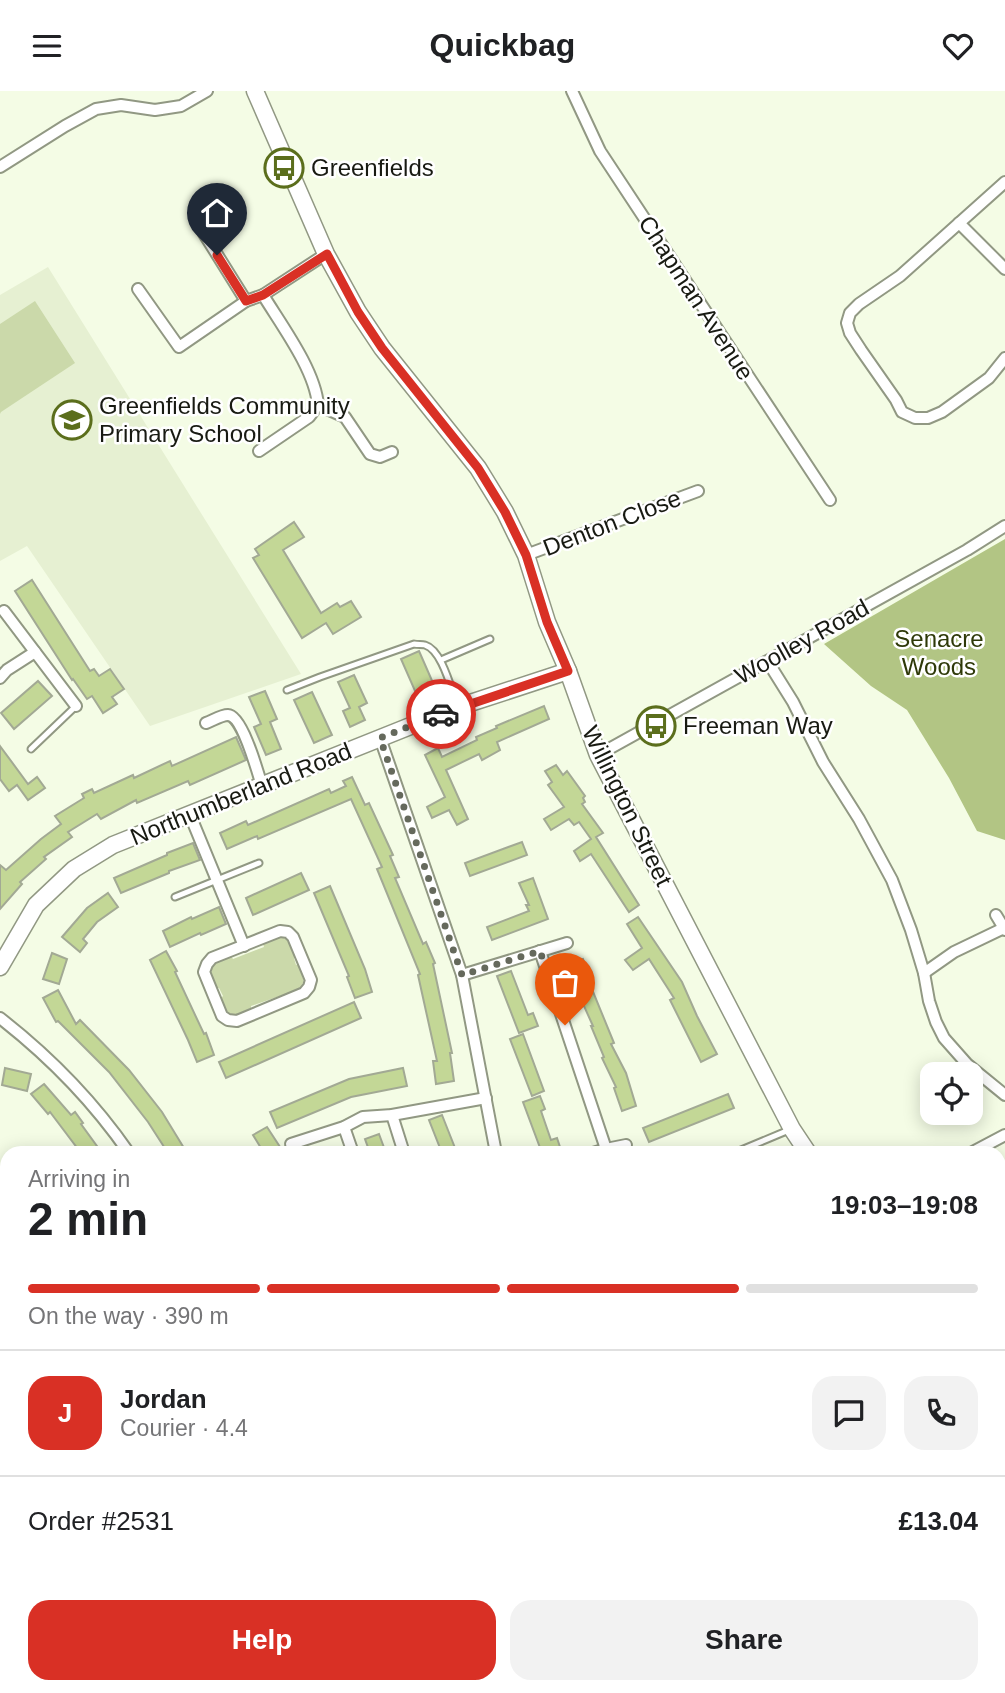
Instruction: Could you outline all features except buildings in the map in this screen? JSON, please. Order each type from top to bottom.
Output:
[{"type":"street","points":[[0,167],[96,109],[121,105],[155,110],[181,106],[207,91]]},
{"type":"street","name":"Willington Street","points":[[255,91],[327,254],[358,312],[382,348],[478,468],[505,512],[526,555],[547,622],[598,755],[792,1129],[803,1146]]},
{"type":"street","name":"Chapman Avenue","points":[[572,91],[600,151],[830,500]]},
{"type":"street","points":[[1005,182],[900,276],[859,304],[850,313],[847,323],[850,333],[902,412],[915,418],[928,418],[942,412],[989,378],[1005,358]]},
{"type":"street","points":[[237,206],[203,232],[246,301]]},
{"type":"street","points":[[959,223],[1005,269]]},
{"type":"street","points":[[138,289],[179,347],[246,301],[263,295],[327,254]]},
{"type":"street","points":[[259,451],[309,417],[318,405],[308,370],[263,295]]},
{"type":"street","points":[[318,405],[345,417],[369,454],[380,457],[392,452]]},
{"type":"street","name":"Denton Close","points":[[526,555],[698,491]]},
{"type":"street","name":"Woolley Road","points":[[598,755],[768,662],[1005,526]]},
{"type":"street","points":[[4,611],[76,706]]},
{"type":"street","points":[[0,678],[7,670],[35,652]]},
{"type":"street","points":[[768,662],[892,880],[924,972],[929,1001],[944,1038],[967,1064],[1005,1095]]},
{"type":"street","name":"Northumberland Road","points":[[0,967],[36,905],[74,869],[113,845],[458,707],[568,671]]},
{"type":"street","points":[[206,723],[227,715],[234,717],[243,731],[262,786]]},
{"type":"street","points":[[380,738],[462,975],[495,1146]]},
{"type":"street","points":[[190,815],[244,946]]},
{"type":"street","points":[[924,972],[954,952],[1004,929],[996,915]]},
{"type":"street","points":[[280,931],[288,932],[293,937],[311,980],[309,987],[304,993],[237,1021],[228,1020],[222,1016],[204,972],[212,958],[244,946],[280,931]]},
{"type":"street","points":[[462,975],[567,943]]},
{"type":"street","points":[[540,951],[605,1146]]},
{"type":"street","points":[[0,1018],[66,1076],[95,1107],[124,1146]]},
{"type":"street","points":[[291,1144],[344,1127],[363,1117],[392,1115],[486,1098]]},
{"type":"street","points":[[392,1115],[402,1146]]},
{"type":"street","points":[[344,1127],[351,1146]]},
{"type":"street","points":[[984,1146],[1005,1135]]},
{"type":"street","points":[[621,1146],[626,1145]]},
{"type":"lane","points":[[441,660],[490,639]]},
{"type":"lane","points":[[287,690],[414,644],[426,645],[434,650],[441,660],[458,707]]},
{"type":"lane","points":[[31,749],[76,706]]},
{"type":"lane","points":[[175,897],[259,863]]},
{"type":"lane","points":[[751,1146],[792,1129]]},
{"type":"shaded area","name":"Greenfields Community Primary School","points":[[48,267],[301,674],[150,726],[27,546],[0,561],[0,295]]},
{"type":"shaded area","points":[[35,301],[75,363],[0,414],[0,324]]},
{"type":"shaded area","points":[[281,937],[292,947],[296,965],[298,964],[304,981],[300,989],[251,1006],[236,1015],[228,1013],[211,972],[214,963],[264,947],[263,944]]},
{"type":"green space","name":"Senacre Woods","points":[[1005,539],[1005,840],[977,831],[949,778],[907,710],[871,686],[824,644]]},
{"type":"way so far","points":[[441,714],[380,738],[462,975],[540,951],[565,1025]]},
{"type":"place","name":"Greenfields","points":[[284,168]]},
{"type":"place","name":"Greenfields Community Primary School","points":[[72,420]]},
{"type":"place","name":"Freeman Way","points":[[656,726]]},
{"type":"route","points":[[217,255],[246,301],[263,295],[327,254],[358,312],[382,348],[478,468],[505,512],[526,555],[547,622],[568,671],[441,714]]}]
